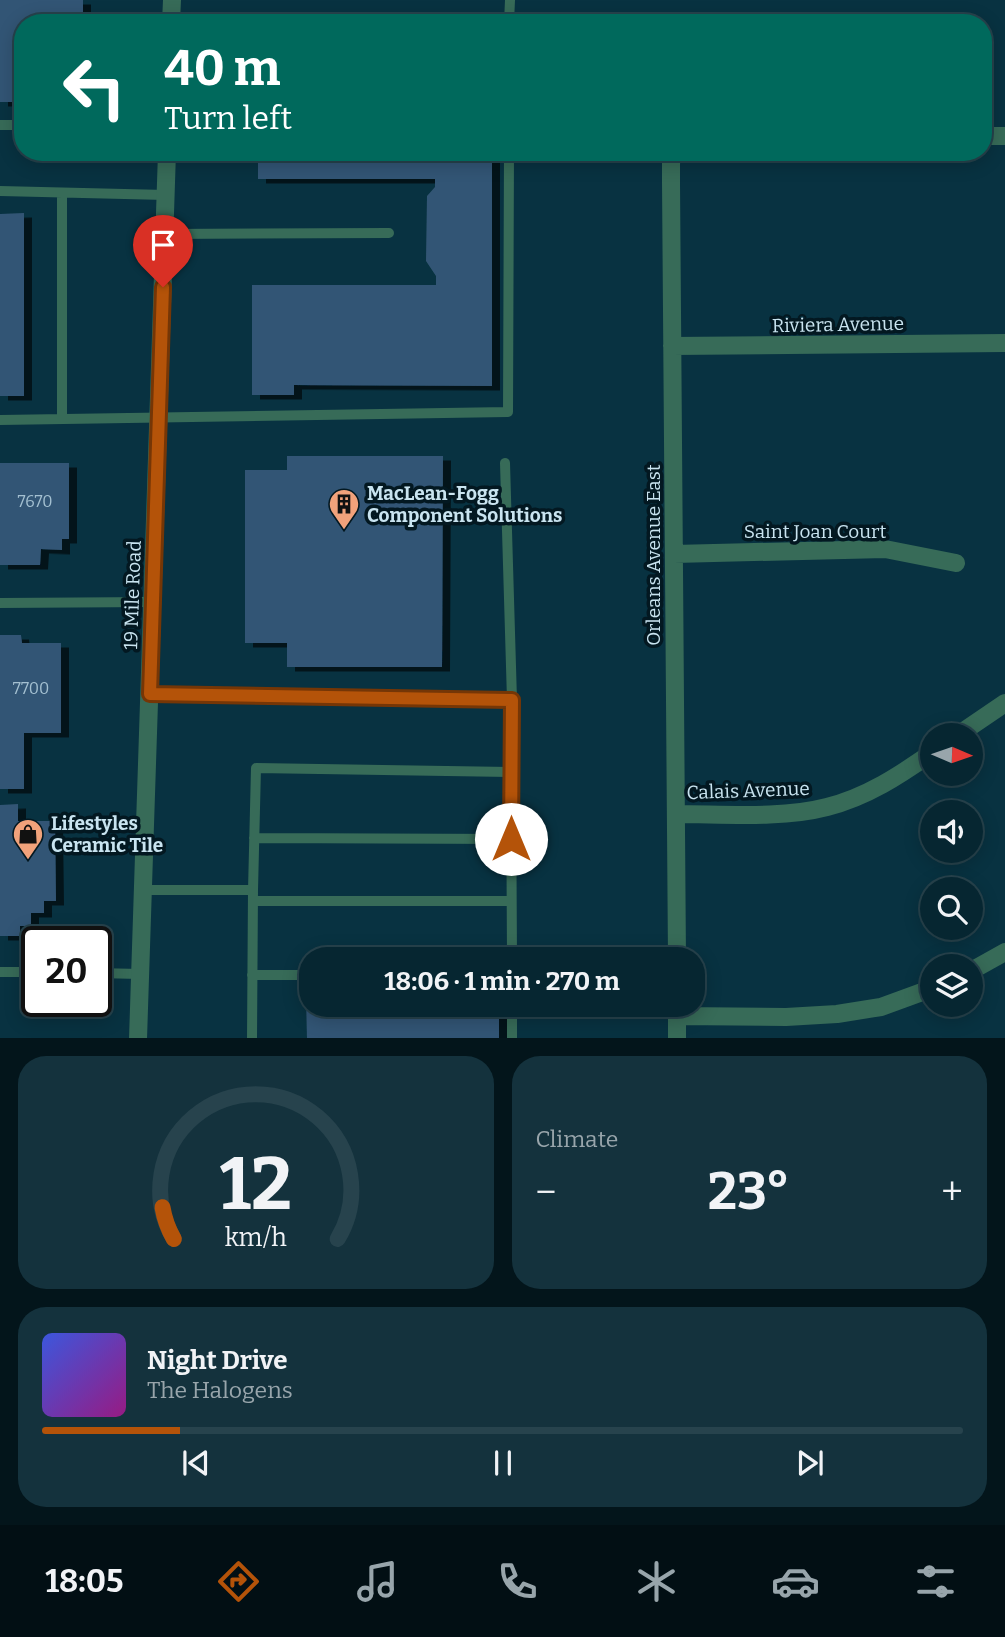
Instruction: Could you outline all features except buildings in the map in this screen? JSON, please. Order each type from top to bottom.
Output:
[{"type":"street","name":"19 Mile Road","points":[[138,1038],[167,161]]},
{"type":"street","name":"Orleans Avenue East","points":[[671,161],[677,947]]},
{"type":"street","name":"Riviera Avenue","points":[[672,346],[1005,343]]},
{"type":"street","name":"Saint Joan Court","points":[[674,554],[885,549],[956,564]]},
{"type":"street","points":[[976,723],[1005,703]]},
{"type":"street","name":"Calais Avenue","points":[[676,814],[754,814],[828,807],[889,782],[920,761]]},
{"type":"street","points":[[983,964],[1005,952]]},
{"type":"street","points":[[705,1012],[786,1017],[837,1014],[881,1007],[920,993]]},
{"type":"street","points":[[677,1017],[677,1038]]},
{"type":"lane","points":[[0,420],[508,412],[509,161]]},
{"type":"lane","points":[[0,191],[166,195]]},
{"type":"lane","points":[[62,192],[62,418]]},
{"type":"lane","points":[[164,234],[389,233]]},
{"type":"lane","points":[[505,463],[512,700],[512,947]]},
{"type":"lane","points":[[0,603],[152,602]]},
{"type":"lane","points":[[150,694],[512,700]]},
{"type":"lane","points":[[252,1038],[256,768],[511,772]]},
{"type":"lane","points":[[254,838],[511,839]]},
{"type":"lane","points":[[143,890],[253,896],[511,901]]},
{"type":"lane","points":[[0,972],[21,972]]},
{"type":"lane","points":[[112,973],[140,974]]},
{"type":"lane","points":[[252,975],[299,975]]},
{"type":"lane","points":[[512,1017],[512,1038]]},
{"type":"place","name":"MacLean-Fogg Component Solutions","points":[[344,531]]},
{"type":"place","name":"Lifestyles Ceramic Tile","points":[[28,861]]},
{"type":"route","points":[[163,287],[150,694],[512,700],[511,839]]}]
